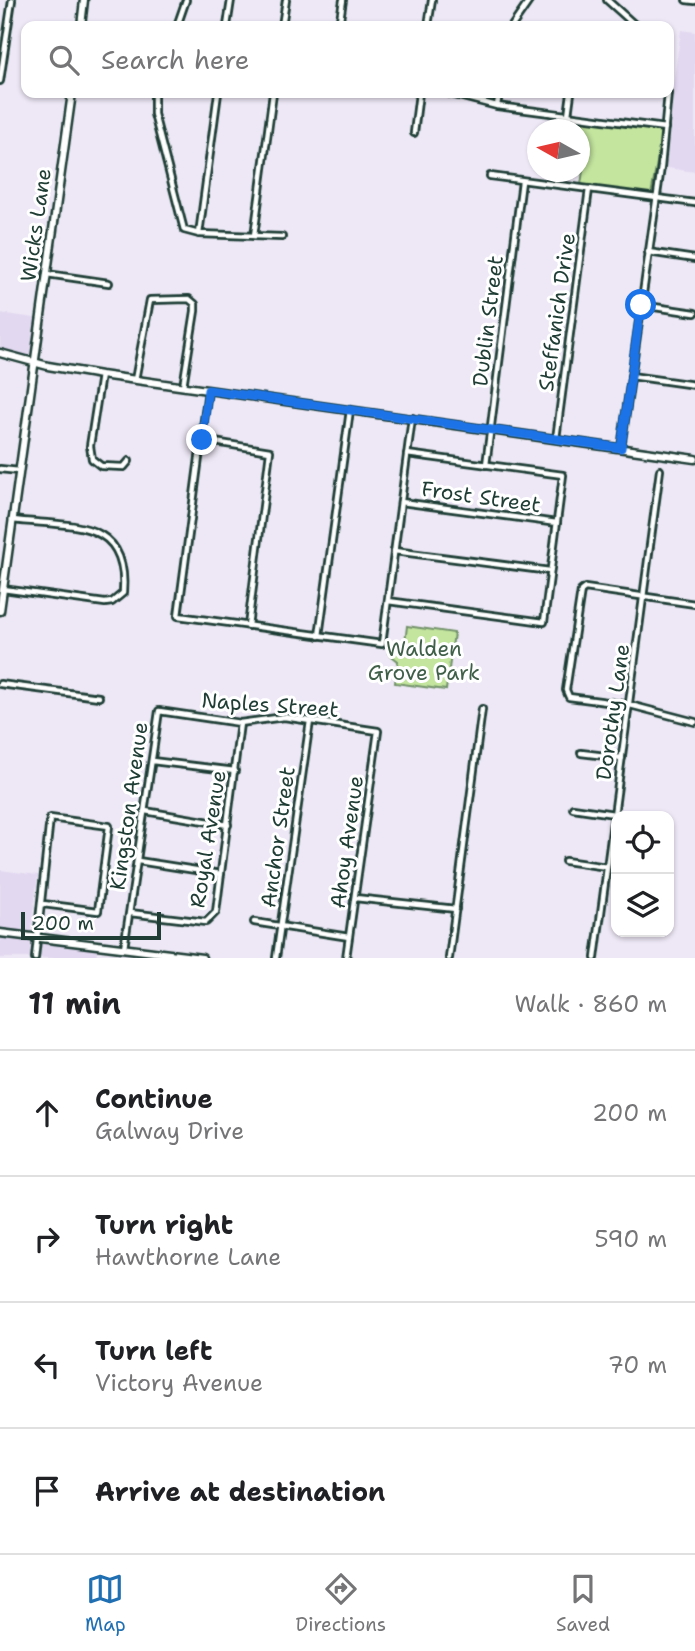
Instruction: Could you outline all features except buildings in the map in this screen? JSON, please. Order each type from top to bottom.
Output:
[{"type":"street","points":[[0,81],[12,0]]},
{"type":"street","points":[[82,21],[85,0]]},
{"type":"street","points":[[179,21],[186,0]]},
{"type":"street","points":[[228,21],[231,0]]},
{"type":"street","points":[[283,21],[286,0]]},
{"type":"street","points":[[340,21],[343,0]]},
{"type":"street","points":[[429,21],[432,0]]},
{"type":"street","points":[[515,21],[530,0]]},
{"type":"street","points":[[607,0],[630,21]]},
{"type":"street","points":[[686,0],[695,1]]},
{"type":"street","name":"Wicks Lane","points":[[0,611],[71,98]]},
{"type":"street","points":[[154,98],[154,114],[180,224],[184,230],[199,234],[282,237]]},
{"type":"street","points":[[199,234],[217,98]]},
{"type":"street","points":[[254,236],[272,98]]},
{"type":"street","points":[[414,133],[418,98]]},
{"type":"street","points":[[466,98],[497,106],[665,128]]},
{"type":"street","points":[[497,106],[498,98]]},
{"type":"street","points":[[568,115],[570,98]]},
{"type":"street","points":[[621,448],[668,98]]},
{"type":"street","points":[[490,176],[695,203]]},
{"type":"street","name":"Dublin Street","points":[[486,465],[522,181]]},
{"type":"street","name":"Steffanich Drive","points":[[556,439],[589,189]]},
{"type":"street","points":[[648,252],[695,258]]},
{"type":"street","points":[[47,274],[109,283]]},
{"type":"street","points":[[135,380],[148,304],[154,298],[189,299],[195,304],[183,387]]},
{"type":"street","points":[[641,305],[695,313]]},
{"type":"street","points":[[0,353],[35,363],[101,375],[695,459]]},
{"type":"street","points":[[101,375],[90,446],[92,459],[113,468],[124,467],[129,461]]},
{"type":"street","points":[[631,376],[695,385]]},
{"type":"street","points":[[208,390],[178,617],[382,644],[412,418]]},
{"type":"street","points":[[319,636],[350,409]]},
{"type":"street","points":[[202,440],[270,451],[248,626]]},
{"type":"street","points":[[387,601],[544,622],[563,475],[407,454]]},
{"type":"street","points":[[0,469],[19,471]]},
{"type":"street","name":"Dorothy Lane","points":[[614,811],[660,470]]},
{"type":"street","name":"Frost Street","points":[[401,502],[557,523]]},
{"type":"street","points":[[3,589],[105,603],[112,603],[123,593],[124,576],[111,539],[97,530],[12,520]]},
{"type":"street","points":[[394,551],[550,571]]},
{"type":"street","points":[[695,604],[585,588],[582,591],[566,690],[569,697],[630,705],[695,722]]},
{"type":"street","points":[[0,684],[99,698]]},
{"type":"street","points":[[449,958],[482,709]]},
{"type":"street","name":"Naples Street","points":[[159,711],[240,723],[284,717],[378,731]]},
{"type":"street","name":"Kingston Avenue","points":[[124,948],[159,711]]},
{"type":"street","name":"Anchor Street","points":[[276,958],[310,721]]},
{"type":"street","name":"Royal Avenue","points":[[130,913],[211,921],[216,912],[222,874],[240,723]]},
{"type":"street","name":"Ahoy Avenue","points":[[346,958],[378,731]]},
{"type":"street","points":[[581,753],[622,758]]},
{"type":"street","points":[[152,761],[236,772]]},
{"type":"street","points":[[573,808],[611,814]]},
{"type":"street","points":[[145,811],[228,825]]},
{"type":"street","points":[[35,958],[43,904],[40,900],[50,818],[109,826],[98,911],[43,904]]},
{"type":"street","name":"Dorothy Lane","points":[[595,958],[611,837]]},
{"type":"street","points":[[138,861],[222,874]]},
{"type":"street","points":[[565,861],[607,867]]},
{"type":"street","points":[[355,898],[456,909]]},
{"type":"street","points":[[254,922],[349,937]]},
{"type":"street","points":[[0,933],[202,958]]},
{"type":"shaded area","points":[[681,30],[695,32],[695,172],[661,167],[671,98],[674,98]]},
{"type":"shaded area","points":[[0,313],[41,319],[35,363],[0,353]]},
{"type":"shaded area","points":[[0,870],[38,875],[30,937],[98,945],[96,958],[0,958]]},
{"type":"green space","points":[[590,121],[663,130],[651,195],[581,185],[581,182],[590,182]]},
{"type":"green space","name":"Walden Grove Park","points":[[407,626],[454,633],[446,690],[395,683],[398,661],[388,653],[391,645],[405,643]]},
{"type":"route","points":[[202,440],[208,390],[621,448],[641,305]]}]
